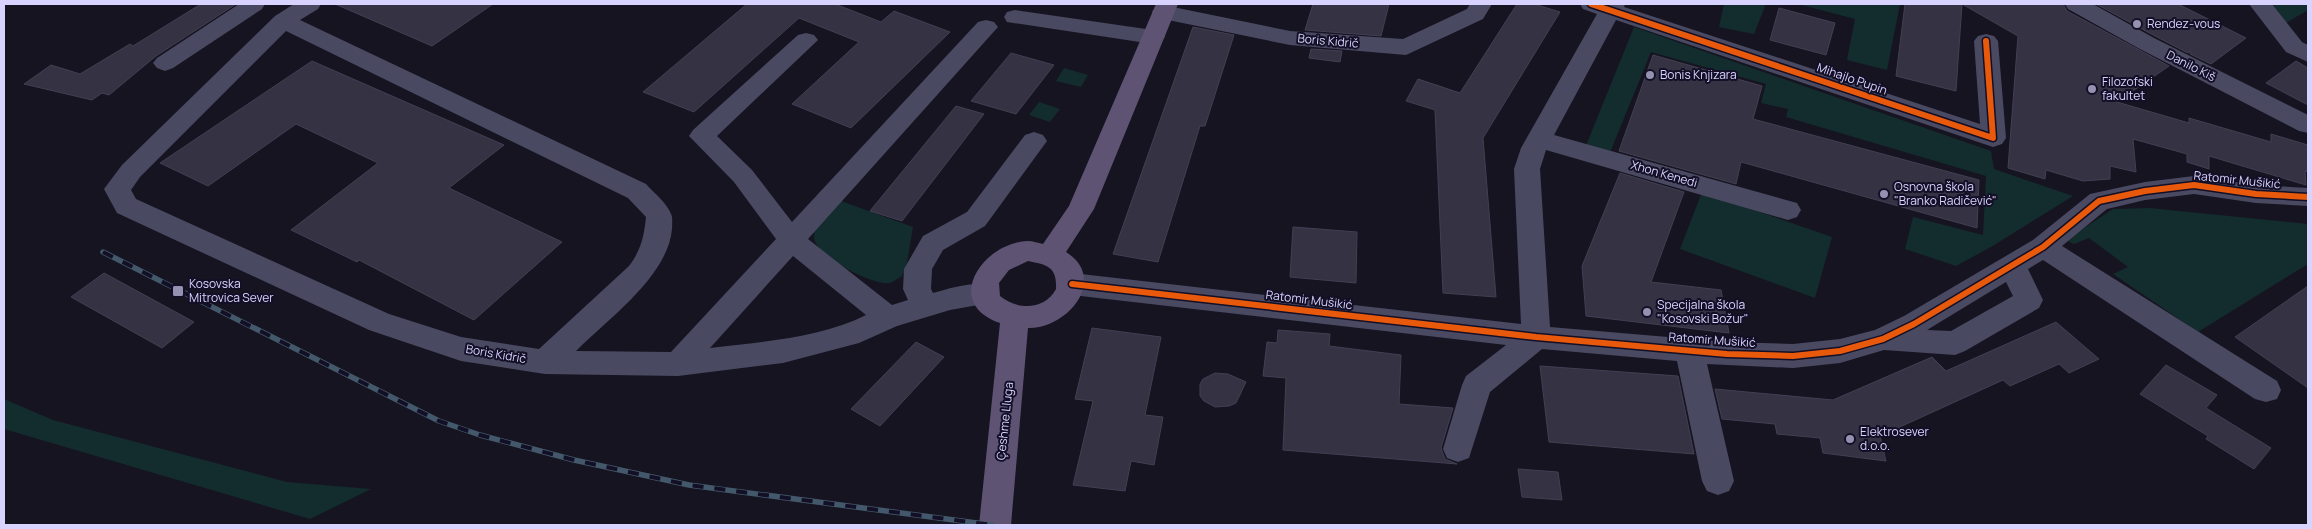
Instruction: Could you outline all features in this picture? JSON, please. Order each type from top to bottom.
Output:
[{"type":"main road","name":"Boris Kidrič","points":[[1050,254],[1081,209],[1165,8]]},
{"type":"main road","points":[[1028,251],[1050,254],[1066,266],[1072,284],[1065,300],[1053,310],[1038,316],[1015,317],[1001,312],[991,304],[985,294],[984,282],[989,271],[1005,257],[1028,251]]},
{"type":"main road","name":"Çeshme Lluga","points":[[995,525],[1015,317]]},
{"type":"street","points":[[166,63],[254,4]]},
{"type":"street","points":[[283,21],[310,4]]},
{"type":"street","name":"Boris Kidrič","points":[[1165,8],[1290,38],[1406,47],[1474,14],[1481,4]]},
{"type":"street","name":"Danilo Kiš","points":[[2076,4],[2146,44],[2308,125]]},
{"type":"street","points":[[2260,4],[2294,47],[2308,54]]},
{"type":"street","points":[[1458,449],[1476,385],[1536,337],[1527,169],[1534,148],[1605,6]]},
{"type":"street","name":"Mihajlo Pupin","points":[[1605,6],[1993,138],[1986,41]]},
{"type":"street","points":[[1015,17],[1153,37]]},
{"type":"street","points":[[283,21],[637,191],[659,215],[658,241],[652,257],[638,273],[545,362]]},
{"type":"street","name":"Boris Kidrič","points":[[283,21],[131,171],[117,189],[126,206],[379,322],[461,349],[545,362],[678,364],[783,351],[859,332],[888,317],[925,306],[950,299],[985,294]]},
{"type":"street","points":[[678,364],[986,27]]},
{"type":"street","points":[[806,40],[702,136],[742,176],[792,241],[888,317]]},
{"type":"street","name":"Xhon Kenedi","points":[[1539,139],[1788,210]]},
{"type":"street","points":[[925,306],[917,289],[918,269],[933,243],[976,218],[1034,141]]},
{"type":"street","name":"Ratomir Mušikić","points":[[1072,284],[1536,337],[1727,354],[1793,356],[1840,351],[1883,338],[1914,324],[2043,247],[2099,201],[2145,191],[2194,185],[2256,194],[2308,197]]},
{"type":"street","points":[[2043,247],[2266,390]]},
{"type":"street","name":"Ratomir Mušikić","points":[[1883,338],[1955,344],[2029,300],[2012,265]]},
{"type":"street","name":"Ratomir Mušikić","points":[[1689,351],[1718,481]]},
{"type":"green space","points":[[1724,4],[1766,4],[1754,34],[1719,27]]},
{"type":"green space","points":[[1798,4],[1900,4],[1887,70],[1847,60],[1855,19]]},
{"type":"green space","points":[[2272,4],[2308,4],[2308,10],[2286,23]]},
{"type":"green space","points":[[1634,27],[1991,151],[1994,169],[2073,196],[1991,247],[1956,266],[1905,249],[1913,217],[1983,235],[1986,176],[1786,117],[1788,109],[1761,103],[1766,84],[1651,52],[1609,155],[1585,148]]},
{"type":"green space","points":[[1064,68],[1088,75],[1081,87],[1056,81]]},
{"type":"green space","points":[[1039,102],[1060,109],[1050,122],[1029,115]]},
{"type":"green space","points":[[1702,192],[1832,237],[1815,298],[1680,249]]},
{"type":"green space","points":[[841,201],[913,227],[907,263],[902,276],[888,283],[869,279],[845,268],[823,252],[816,244],[814,237],[817,226]]},
{"type":"green space","points":[[2150,208],[2308,224],[2308,264],[2198,332],[2113,274],[2128,267],[2089,238],[2074,244],[2066,240],[2113,209]]},
{"type":"green space","points":[[4,399],[53,420],[287,482],[371,489],[310,519],[4,429]]},
{"type":"building","points":[[201,4],[236,4],[156,56],[109,95],[102,93],[92,100],[24,84],[51,65],[80,74],[130,44],[133,46]]},
{"type":"building","points":[[335,4],[493,4],[432,46]]},
{"type":"building","points":[[747,4],[835,4],[881,22],[894,11],[950,32],[851,128],[792,104],[859,42],[799,18],[694,112],[643,92]]},
{"type":"building","points":[[1313,4],[1389,4],[1381,36],[1305,30]]},
{"type":"building","points":[[1517,4],[1534,4],[1560,12],[1483,138],[1496,297],[1443,293],[1435,110],[1406,101],[1418,79],[1460,93]]},
{"type":"building","points":[[1905,4],[1962,4],[1956,91],[1896,76]]},
{"type":"building","name":"Filozofski fakultet","points":[[1962,4],[2063,4],[2067,11],[2169,66],[2117,102],[2189,123],[2189,118],[2271,142],[2271,134],[2308,145],[2308,172],[2305,171],[2306,185],[2209,156],[2209,169],[2187,162],[2187,154],[2133,139],[2136,172],[2110,166],[2110,179],[2083,181],[2046,170],[2045,179],[2008,168],[2018,36]]},
{"type":"building","points":[[2096,4],[2178,4],[2246,38],[2211,64],[2190,54],[2190,51],[2188,53]]},
{"type":"building","points":[[1779,8],[1835,23],[1826,55],[1770,40]]},
{"type":"building","points":[[1193,27],[1234,35],[1205,126],[1200,126],[1158,262],[1113,254]]},
{"type":"building","points":[[1311,49],[1342,51],[1340,62],[1309,58]]},
{"type":"building","points":[[1011,53],[1054,65],[1016,114],[971,101]]},
{"type":"building","points":[[1653,55],[1762,86],[1753,119],[1979,180],[1977,228],[1741,162],[1736,184],[1619,151]]},
{"type":"building","points":[[312,61],[504,145],[449,188],[562,242],[474,320],[359,260],[357,262],[291,230],[378,163],[296,124],[208,186],[160,163]]},
{"type":"building","points":[[2296,61],[2308,68],[2308,105],[2266,83]]},
{"type":"building","points":[[956,106],[984,114],[902,221],[870,211]]},
{"type":"building","points":[[1620,173],[1684,192],[1651,282],[1721,290],[1729,333],[1586,316],[1582,266]]},
{"type":"building","points":[[1293,227],[1357,232],[1356,283],[1290,277]]},
{"type":"building","points":[[104,273],[194,322],[162,348],[71,297]]},
{"type":"building","points":[[2308,286],[2308,388],[2235,337]]},
{"type":"building","points":[[2056,322],[2099,359],[2069,373],[2059,364],[2010,386],[2003,380],[1880,436],[1886,461],[1823,453],[1820,438],[1777,434],[1775,424],[1722,419],[1715,389],[1833,400],[1932,357],[1946,371]]},
{"type":"building","points":[[1092,328],[1161,337],[1145,415],[1163,417],[1154,465],[1131,461],[1125,491],[1073,485],[1093,401],[1075,399]]},
{"type":"building","points":[[1278,330],[1330,334],[1329,346],[1401,355],[1399,404],[1453,408],[1441,448],[1445,459],[1457,464],[1283,450],[1286,378],[1263,376],[1267,342],[1277,343]]},
{"type":"building","points":[[916,342],[944,357],[880,426],[851,409]]},
{"type":"building","points":[[2166,365],[2217,395],[2206,408],[2271,448],[2254,469],[2206,439],[2208,436],[2140,394]]},
{"type":"building","points":[[1540,366],[1678,376],[1694,454],[1549,442]]},
{"type":"building","points":[[1215,373],[1228,374],[1246,382],[1236,403],[1229,406],[1215,407],[1204,401],[1200,396],[1200,384],[1203,379]]},
{"type":"building","points":[[1518,469],[1558,472],[1562,500],[1522,497]]},
{"type":"railway","points":[[103,252],[439,421],[480,435],[574,460],[689,485],[992,525]]},
{"type":"cycle path","points":[[1591,4],[1993,138],[1986,41]]},
{"type":"cycle path","points":[[1072,284],[1536,337],[1727,354],[1793,356],[1840,351],[1883,339],[1914,324],[2043,247],[2099,201],[2145,191],[2194,185],[2256,194],[2308,197]]},
{"type":"place","name":"Rendez-vous","points":[[2137,24]]},
{"type":"place","name":"Bonis Knjizara","points":[[1650,75]]},
{"type":"place","name":"Filozofski fakultet","points":[[2092,89]]},
{"type":"place","name":"Osnovna škola \"Branko Radičević\"","points":[[1884,194]]},
{"type":"place","name":"Kosovska Mitrovica Sever","points":[[178,291]]},
{"type":"place","name":"Specijalna škola \"Kosovski Božur\"","points":[[1647,312]]},
{"type":"place","name":"Elektrosever d.o.o.","points":[[1850,439]]}]
